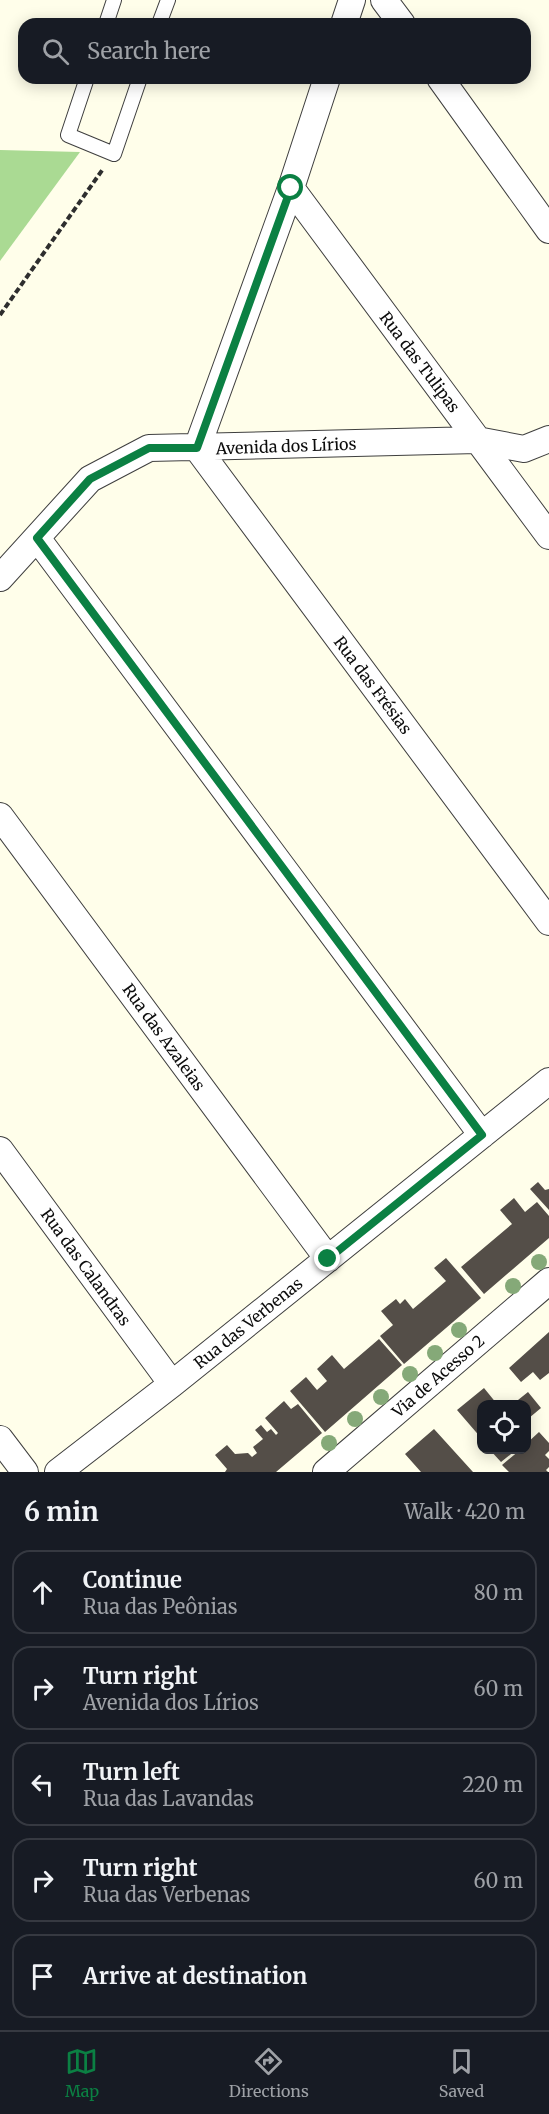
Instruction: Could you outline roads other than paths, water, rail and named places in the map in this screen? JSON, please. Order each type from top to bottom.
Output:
[{"type":"street","points":[[346,18],[352,0]]},
{"type":"street","points":[[384,0],[398,18]]},
{"type":"street","points":[[197,448],[291,188],[325,84]]},
{"type":"street","points":[[444,84],[549,230]]},
{"type":"street","name":"Rua das Tulipas","points":[[291,188],[549,536]]},
{"type":"street","name":"Avenida dos Lírios","points":[[0,578],[90,479],[149,448],[477,440],[524,449],[549,439]]},
{"type":"street","name":"Rua das Frésias","points":[[197,448],[549,922]]},
{"type":"street","points":[[37,538],[482,1135]]},
{"type":"street","name":"Rua das Azaleias","points":[[0,816],[328,1259]]},
{"type":"street","name":"Rua das Verbenas","points":[[57,1472],[172,1384],[549,1081]]},
{"type":"street","name":"Rua das Calandras","points":[[0,1150],[172,1384]]},
{"type":"street","name":"Via de Acesso 2","points":[[326,1472],[549,1281]]},
{"type":"street","points":[[0,1439],[25,1472]]},
{"type":"lane","points":[[108,18],[114,0]]},
{"type":"lane","points":[[161,18],[168,0]]},
{"type":"lane","points":[[85,84],[68,135],[114,154],[138,84]]}]
